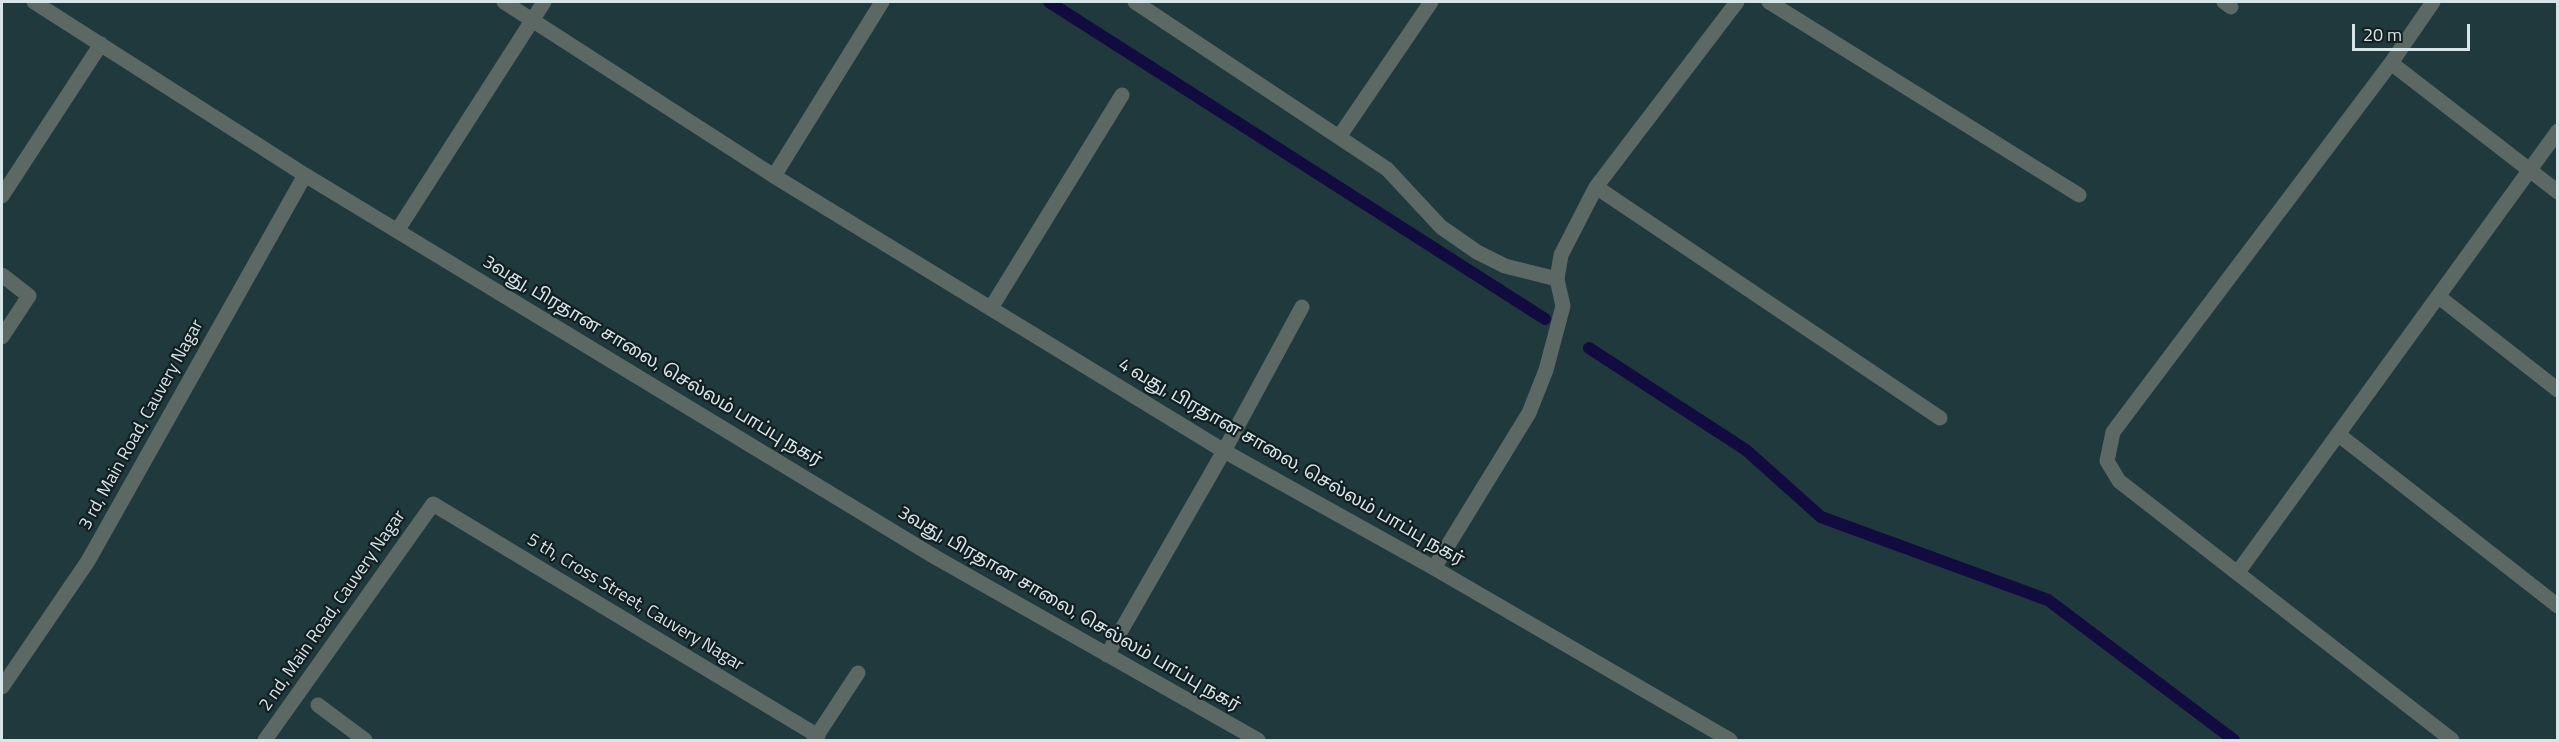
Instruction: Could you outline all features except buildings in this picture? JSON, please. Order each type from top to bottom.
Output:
[{"type":"street","name":"3வது, பிரதான சாலை, செல்லம் பாப்பு நகர்","points":[[34,2],[305,175],[935,557],[1258,741]]},
{"type":"street","name":"4 வது, பிரதான சாலை, செல்லம் பாப்பு நகர்","points":[[504,2],[774,176],[1224,451],[1434,568],[1730,741]]},
{"type":"street","points":[[397,231],[544,2]]},
{"type":"street","points":[[774,176],[882,2]]},
{"type":"street","points":[[1135,2],[1387,170],[1441,227],[1477,252],[1505,266],[1557,279]]},
{"type":"street","points":[[1340,137],[1431,2]]},
{"type":"street","points":[[1434,568],[1529,413],[1546,370],[1563,306],[1557,279],[1561,255],[1596,187],[1737,2]]},
{"type":"street","points":[[1769,2],[2079,195]]},
{"type":"street","points":[[2433,2],[2391,63],[2113,432],[2107,461],[2119,481],[2452,741]]},
{"type":"street","points":[[2,196],[101,44]]},
{"type":"street","points":[[2391,63],[2558,192]]},
{"type":"street","points":[[991,308],[1122,95]]},
{"type":"street","points":[[2238,572],[2558,131]]},
{"type":"street","name":"3 rd, Main Road, Cauvery Nagar","points":[[2,687],[88,561],[305,175]]},
{"type":"street","points":[[1596,187],[1940,418]]},
{"type":"street","points":[[2,275],[29,296],[2,336]]},
{"type":"street","points":[[2439,297],[2558,390]]},
{"type":"street","points":[[1107,655],[1224,451],[1302,307]]},
{"type":"street","points":[[2338,435],[2558,606]]},
{"type":"street","name":"5 th, Cross Street, Cauvery Nagar","points":[[433,504],[816,738]]},
{"type":"street","name":"2 nd, Main Road, Cauvery Nagar","points":[[265,741],[433,504]]},
{"type":"street","points":[[816,738],[858,672]]},
{"type":"street","points":[[318,705],[364,741]]},
{"type":"waterway","points":[[1049,2],[1545,319]]},
{"type":"waterway","points":[[1589,348],[1746,450],[1821,517],[2048,600],[2234,740]]}]
